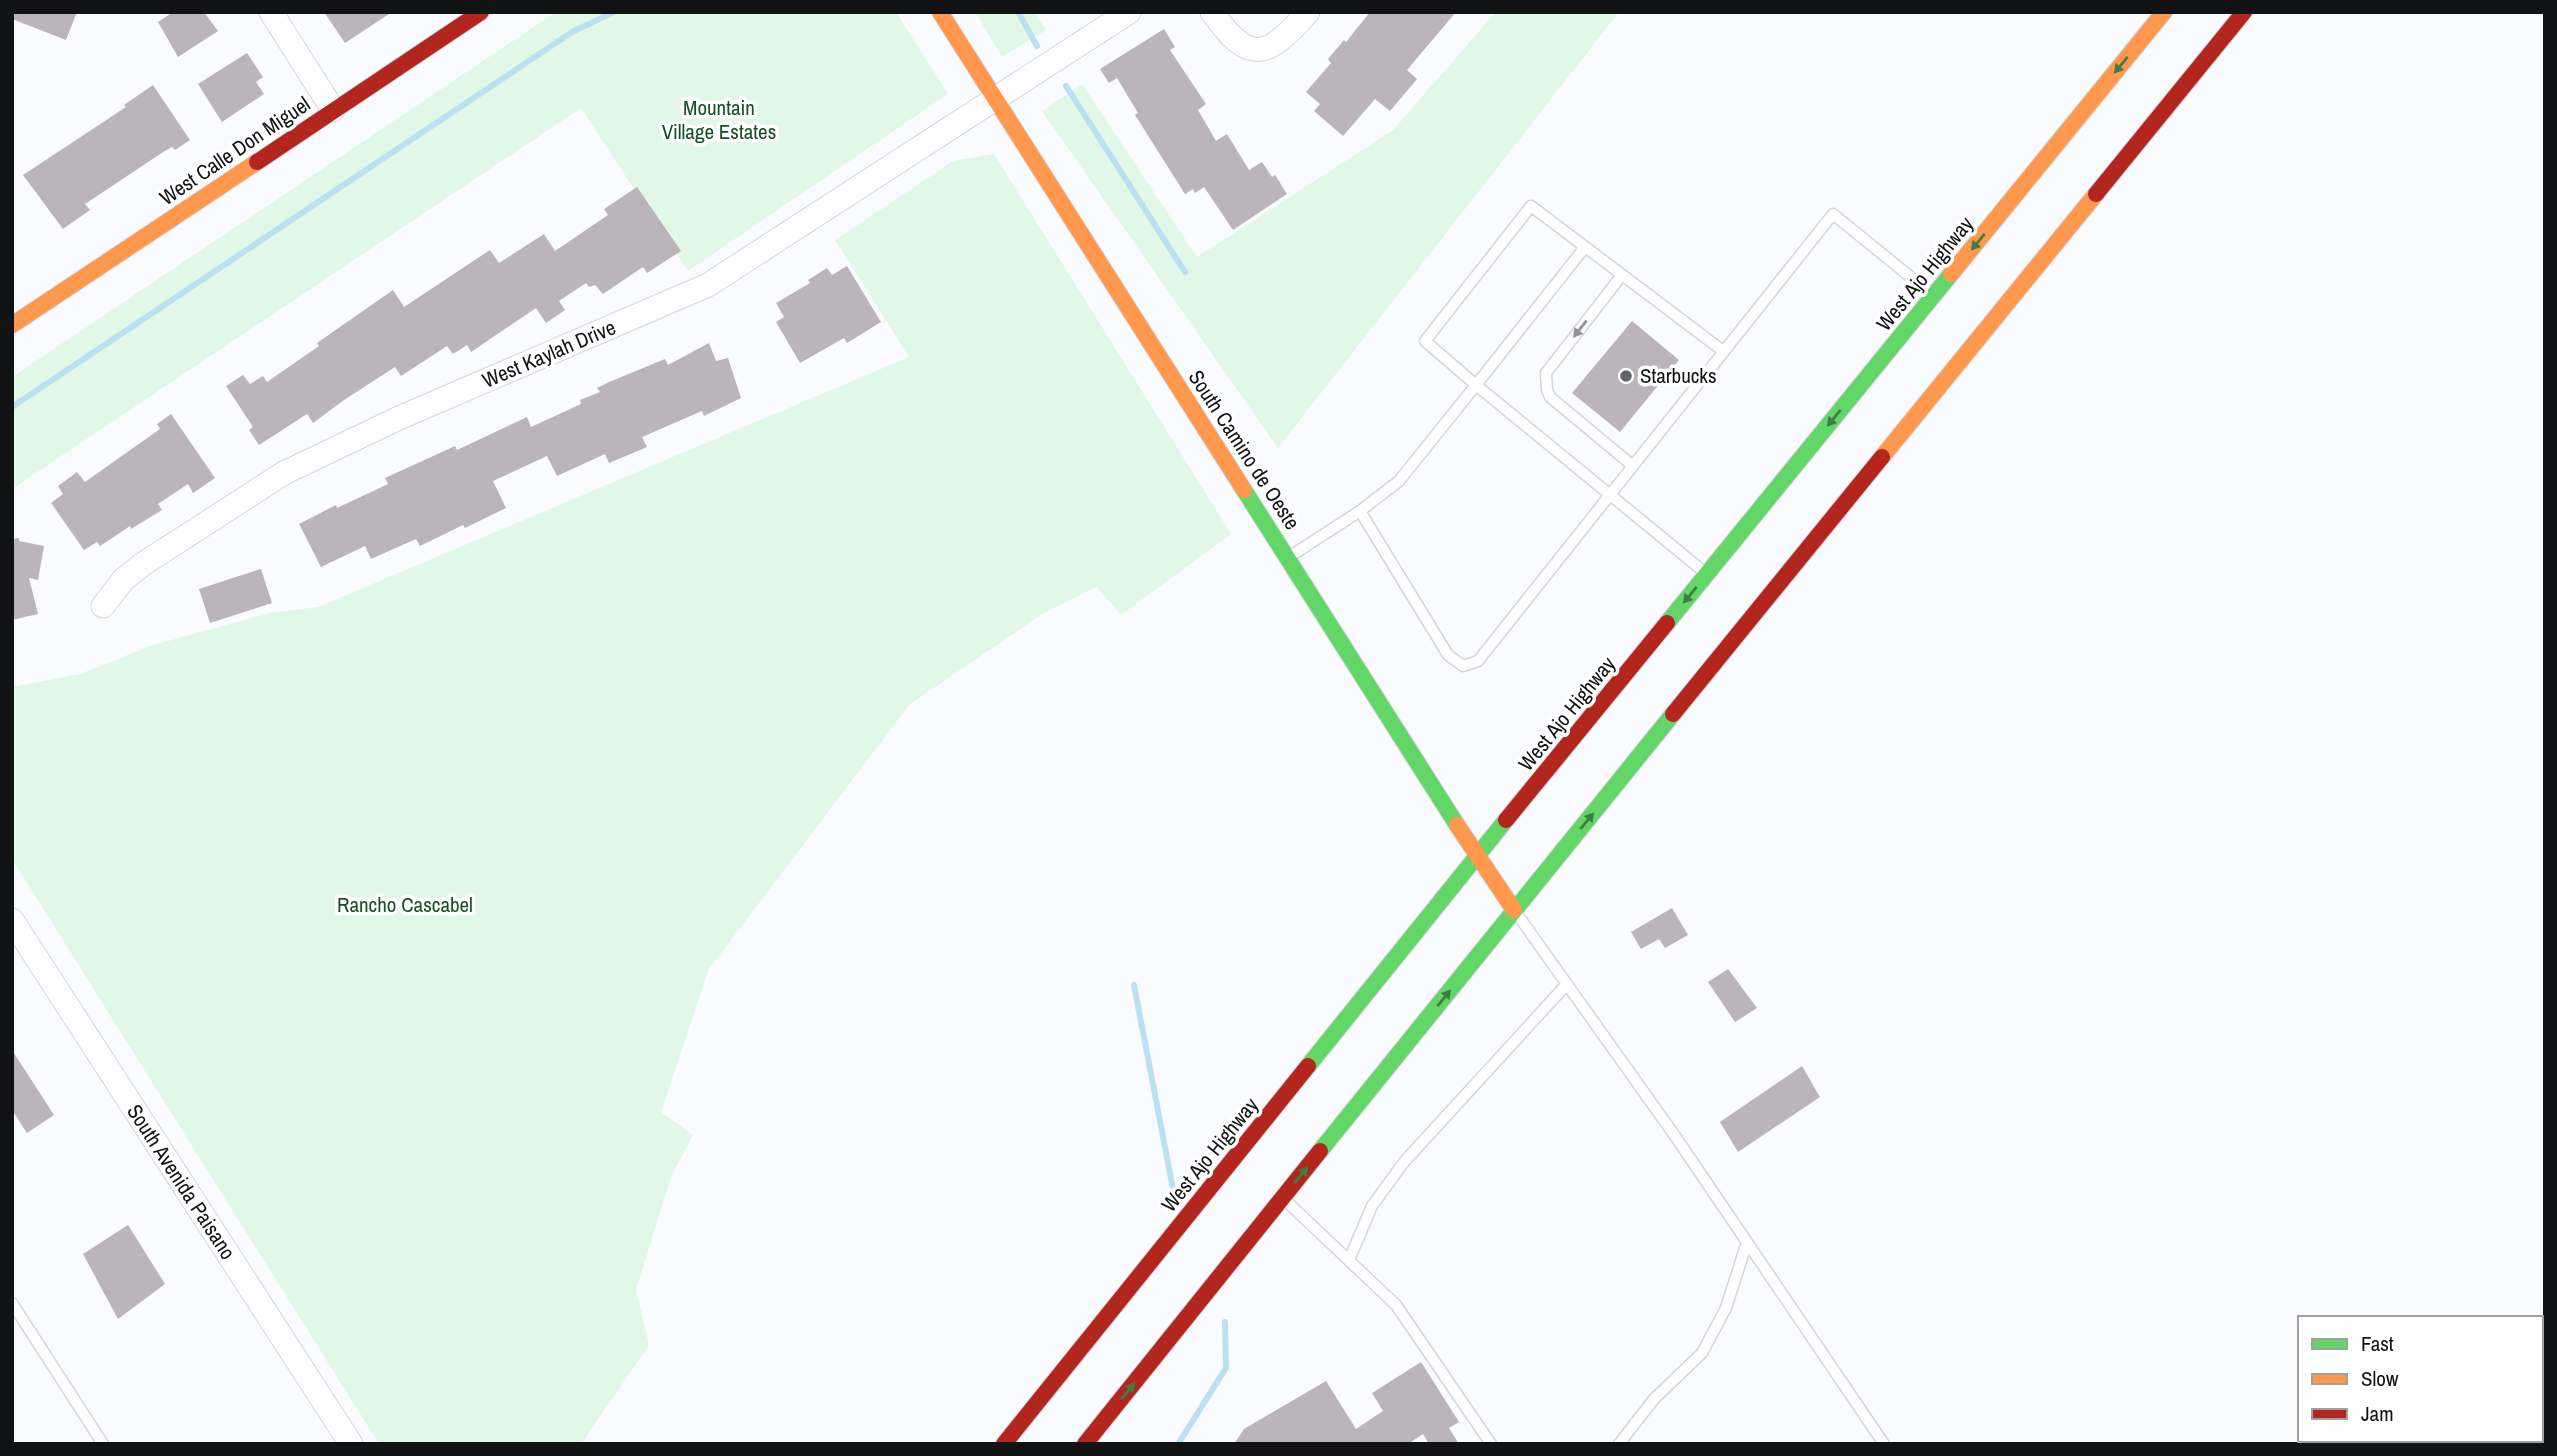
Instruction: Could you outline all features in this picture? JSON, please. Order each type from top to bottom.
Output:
[{"type":"main road","name":"West Calle Don Miguel","points":[[12,325],[481,12]]},
{"type":"main road","name":"South Camino de Oeste","points":[[940,12],[1514,910]]},
{"type":"main road","name":"West Ajo Highway","points":[[1004,1444],[1477,856],[2164,12]]},
{"type":"main road","points":[[1085,1444],[1514,910],[2244,12]]},
{"type":"street","points":[[271,12],[333,110]]},
{"type":"street","name":"West Kaylah Drive","points":[[103,606],[123,580],[143,564],[284,473],[399,418],[708,285],[1129,12]]},
{"type":"street","points":[[1212,12],[1229,36],[1255,59],[1289,33],[1308,12]]},
{"type":"street","name":"South Avenida Paisano","points":[[12,920],[351,1444]]},
{"type":"lane","points":[[1707,574],[1425,341],[1531,206],[1723,351]]},
{"type":"lane","points":[[1360,511],[1448,655],[1463,666],[1478,661],[1833,214],[1934,296]]},
{"type":"lane","points":[[1288,558],[1360,511],[1399,481],[1585,247]]},
{"type":"lane","points":[[1622,275],[1546,373],[1550,397],[1633,466]]},
{"type":"lane","points":[[1514,910],[1675,1136],[1884,1444]]},
{"type":"lane","points":[[1349,1260],[1372,1206],[1404,1162],[1567,984]]},
{"type":"lane","points":[[1283,1198],[1396,1305],[1491,1444]]},
{"type":"lane","points":[[1619,1444],[1654,1399],[1702,1353],[1726,1308],[1747,1242]]},
{"type":"lane","points":[[12,1303],[103,1444]]},
{"type":"green space","name":"Mountain Village Estates","points":[[556,12],[896,12],[948,94],[688,271],[581,108],[12,489],[12,377]]},
{"type":"green space","points":[[975,12],[1035,12],[1046,30],[1002,57]]},
{"type":"green space","points":[[1496,12],[1619,12],[1278,448],[1042,111],[1082,84],[1197,257],[1393,130]]},
{"type":"green space","name":"Rancho Cascabel","points":[[994,154],[1231,534],[1121,615],[1097,587],[1044,613],[910,704],[709,969],[661,1112],[693,1135],[671,1177],[636,1290],[649,1345],[581,1444],[379,1444],[12,859],[12,687],[80,674],[150,646],[270,613],[318,607],[909,357],[835,240],[953,161]]},
{"type":"building","points":[[12,12],[77,12],[66,40],[12,19]]},
{"type":"building","points":[[173,12],[204,12],[218,31],[178,57],[158,22]]},
{"type":"building","points":[[324,12],[392,12],[345,43]]},
{"type":"building","points":[[1370,12],[1456,12],[1407,70],[1417,79],[1390,111],[1375,99],[1343,136],[1314,111],[1320,104],[1306,92],[1331,63],[1328,59]]},
{"type":"building","points":[[1164,29],[1175,47],[1170,50],[1206,104],[1198,110],[1216,141],[1227,134],[1249,170],[1262,162],[1272,177],[1275,175],[1287,194],[1233,230],[1204,187],[1195,193],[1193,189],[1185,194],[1135,115],[1138,113],[1117,78],[1109,83],[1100,69]]},
{"type":"building","points":[[247,53],[263,77],[256,82],[264,94],[222,122],[198,84]]},
{"type":"building","points":[[153,85],[190,140],[175,150],[172,147],[163,152],[85,204],[90,210],[63,229],[23,175],[126,107],[124,105]]},
{"type":"building","points":[[637,187],[681,251],[647,273],[643,267],[603,294],[595,285],[589,287],[586,283],[559,301],[565,310],[546,323],[536,308],[471,352],[467,345],[453,354],[447,346],[401,376],[395,367],[313,423],[307,414],[259,445],[249,430],[253,427],[226,386],[243,375],[250,384],[263,376],[267,382],[393,290],[404,307],[490,250],[499,263],[544,234],[555,251],[608,215],[604,209]]},
{"type":"building","points":[[847,266],[881,322],[847,343],[844,338],[800,363],[776,322],[784,317],[776,303],[810,283],[808,280],[827,268],[832,275]]},
{"type":"building","name":"Starbucks","points":[[1632,321],[1679,360],[1620,432],[1572,393]]},
{"type":"building","points":[[709,343],[716,361],[728,358],[741,398],[704,416],[702,411],[642,437],[647,447],[609,463],[605,454],[557,476],[547,456],[493,481],[506,508],[465,528],[463,525],[420,546],[416,539],[371,559],[365,546],[321,567],[299,524],[336,505],[337,508],[388,484],[385,478],[455,446],[457,450],[527,417],[531,427],[581,404],[580,400],[600,392],[597,388],[609,382],[665,359],[668,365]]},
{"type":"building","points":[[171,414],[215,478],[193,493],[188,484],[158,504],[162,510],[131,529],[130,526],[100,546],[97,542],[84,550],[51,503],[63,494],[58,486],[77,472],[85,482],[160,429],[157,424]]},
{"type":"building","points":[[19,538],[19,541],[44,546],[38,580],[29,578],[38,614],[12,620],[12,539]]},
{"type":"building","points":[[261,569],[272,603],[210,623],[199,589]]},
{"type":"building","points":[[1672,908],[1688,935],[1665,948],[1659,939],[1641,949],[1631,932]]},
{"type":"building","points":[[1728,969],[1757,1008],[1735,1022],[1708,982]]},
{"type":"building","points":[[12,1050],[54,1115],[27,1133],[12,1110]]},
{"type":"building","points":[[1802,1066],[1820,1097],[1738,1152],[1720,1122]]},
{"type":"building","points":[[128,1225],[165,1284],[118,1319],[83,1254]]},
{"type":"building","points":[[1421,1362],[1459,1422],[1449,1428],[1459,1444],[1429,1444],[1423,1434],[1408,1444],[1234,1444],[1244,1429],[1326,1381],[1356,1429],[1383,1411],[1372,1393]]},
{"type":"waterway","points":[[12,407],[572,32],[614,12]]},
{"type":"waterway","points":[[1018,12],[1037,46]]},
{"type":"waterway","points":[[1066,86],[1185,272]]},
{"type":"waterway","points":[[1134,985],[1173,1189]]},
{"type":"waterway","points":[[1178,1444],[1226,1368],[1225,1322]]},
{"type":"traffic: fast","points":[[1667,623],[1951,274]]},
{"type":"traffic: fast","points":[[1244,490],[1457,825]]},
{"type":"traffic: fast","points":[[1320,1151],[1673,714]]},
{"type":"traffic: fast","points":[[1308,1066],[1506,820]]},
{"type":"traffic: slow","points":[[940,12],[1244,490]]},
{"type":"traffic: slow","points":[[1951,274],[2164,12]]},
{"type":"traffic: slow","points":[[12,325],[257,162]]},
{"type":"traffic: slow","points":[[1882,457],[2096,194]]},
{"type":"traffic: slow","points":[[1457,825],[1514,910]]},
{"type":"traffic: jam","points":[[257,162],[481,12]]},
{"type":"traffic: jam","points":[[2096,194],[2244,12]]},
{"type":"traffic: jam","points":[[1673,714],[1882,457]]},
{"type":"traffic: jam","points":[[1506,820],[1667,623]]},
{"type":"traffic: jam","points":[[1004,1444],[1308,1066]]},
{"type":"traffic: jam","points":[[1085,1444],[1320,1151]]},
{"type":"place","name":"Starbucks","points":[[1626,376]]}]
